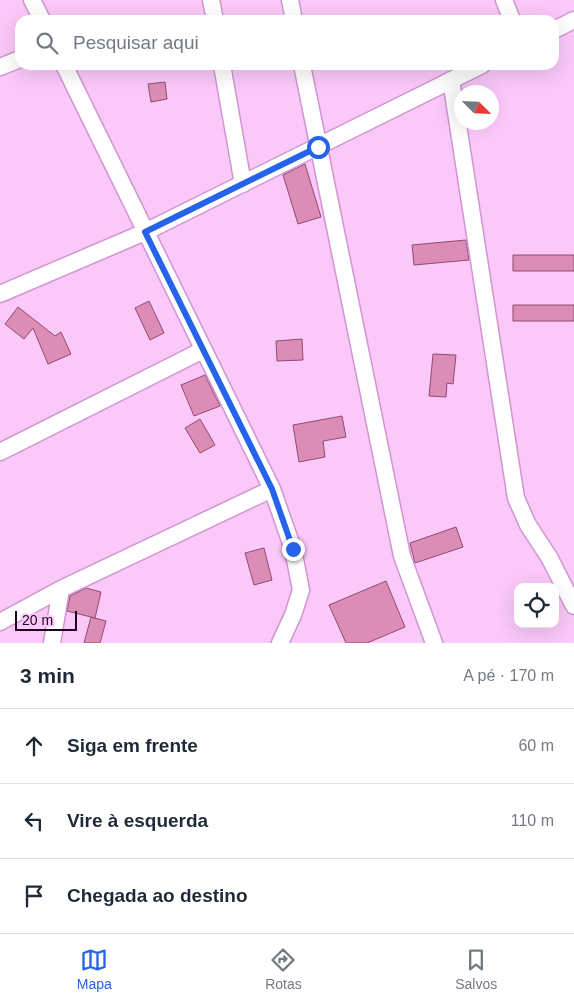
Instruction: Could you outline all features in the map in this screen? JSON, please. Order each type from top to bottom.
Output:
[{"type":"street","points":[[32,0],[40,15]]},
{"type":"street","points":[[211,0],[214,15]]},
{"type":"street","points":[[290,0],[293,15]]},
{"type":"street","points":[[504,0],[510,15]]},
{"type":"street","points":[[559,28],[574,20]]},
{"type":"street","points":[[0,67],[15,60]]},
{"type":"street","points":[[66,70],[202,350],[272,489],[293,549],[301,590],[293,615],[280,643]]},
{"type":"street","points":[[223,70],[243,184]]},
{"type":"street","points":[[303,70],[402,556],[434,643]]},
{"type":"street","points":[[0,294],[145,232],[472,70]]},
{"type":"street","points":[[451,80],[516,498],[528,525],[550,557],[574,606]]},
{"type":"street","points":[[0,452],[202,350]]},
{"type":"street","points":[[0,622],[61,589],[272,489]]},
{"type":"street","points":[[52,643],[61,589]]},
{"type":"building","points":[[165,82],[167,99],[151,102],[148,84]]},
{"type":"building","points":[[305,164],[321,217],[298,224],[283,175]]},
{"type":"building","points":[[466,240],[469,260],[414,265],[412,245]]},
{"type":"building","points":[[513,255],[574,255],[574,271],[513,271]]},
{"type":"building","points":[[149,301],[164,333],[150,340],[135,308]]},
{"type":"building","points":[[513,305],[574,305],[574,321],[513,321]]},
{"type":"building","points":[[18,307],[55,336],[61,332],[71,354],[48,364],[33,328],[24,339],[5,324]]},
{"type":"building","points":[[302,339],[303,360],[277,361],[276,341]]},
{"type":"building","points":[[433,354],[456,355],[453,384],[447,383],[446,397],[429,396]]},
{"type":"building","points":[[205,375],[220,406],[194,416],[181,385]]},
{"type":"building","points":[[342,416],[346,437],[323,441],[325,457],[299,462],[293,425]]},
{"type":"building","points":[[200,419],[215,445],[200,453],[185,428]]},
{"type":"building","points":[[456,527],[463,547],[415,563],[410,543]]},
{"type":"building","points":[[264,548],[272,580],[254,585],[245,553]]},
{"type":"building","points":[[386,581],[405,627],[367,643],[346,643],[329,605]]},
{"type":"building","points":[[86,588],[101,592],[95,618],[67,611],[70,596]]},
{"type":"building","points":[[91,617],[106,621],[100,643],[84,643]]},
{"type":"route","points":[[293,549],[272,489],[145,232],[318,147]]}]
